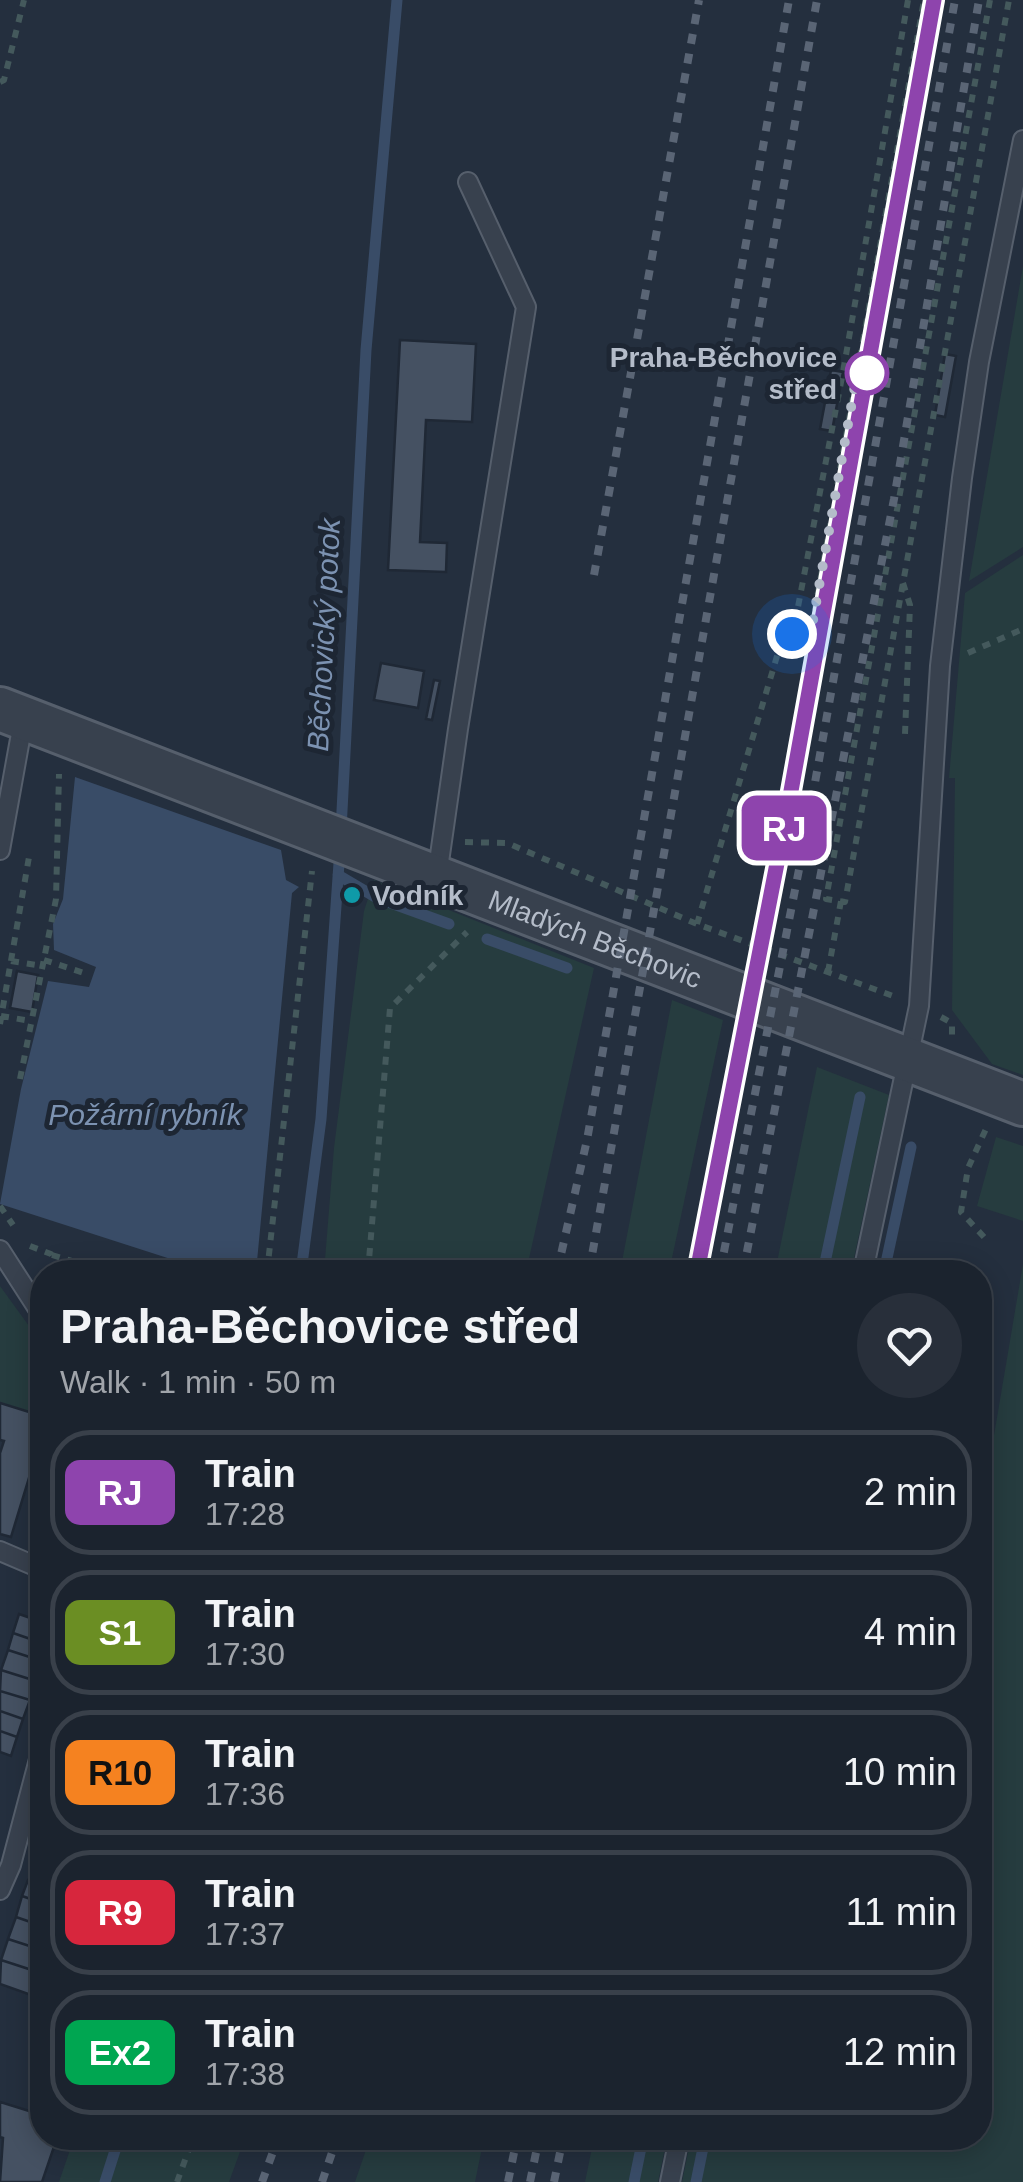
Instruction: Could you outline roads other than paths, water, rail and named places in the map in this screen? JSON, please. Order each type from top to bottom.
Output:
[{"type":"street","name":"Mladých Běchovic","points":[[12,713],[317,843],[372,851],[909,1059],[1006,1114]]},
{"type":"lane","points":[[866,1260],[919,1006],[940,666],[980,362],[1023,140]]},
{"type":"lane","points":[[437,876],[526,307],[468,182]]},
{"type":"lane","points":[[0,850],[12,713]]},
{"type":"lane","points":[[0,1250],[30,1297]]},
{"type":"lane","points":[[0,1551],[30,1561]]},
{"type":"lane","points":[[0,1890],[11,1865],[30,1793]]},
{"type":"lane","points":[[670,2182],[677,2150]]},
{"type":"water","name":"Požární rybník","points":[[75,777],[281,850],[286,880],[299,887],[292,893],[257,1260],[174,1260],[0,1204],[21,1089],[48,981],[89,987],[96,967],[54,950],[53,924],[63,899]]},
{"type":"waterway","name":"Běchovický potok","points":[[341,830],[366,350],[397,0]]},
{"type":"waterway","name":"Běchovický potok","points":[[303,1260],[321,1119],[340,849]]},
{"type":"waterway","points":[[338,875],[377,898],[449,924]]},
{"type":"waterway","points":[[487,939],[567,968]]},
{"type":"waterway","points":[[826,1260],[860,1097]]},
{"type":"waterway","points":[[887,1260],[911,1147]]},
{"type":"waterway","name":"Běchovický potok","points":[[105,2182],[115,2150]]},
{"type":"waterway","points":[[634,2182],[641,2150]]},
{"type":"waterway","points":[[696,2182],[703,2150]]},
{"type":"railway","points":[[594,575],[699,0]]},
{"type":"railway","points":[[560,1260],[587,1140],[789,0]]},
{"type":"railway","points":[[591,1260],[817,0]]},
{"type":"railway","points":[[699,1260],[782,840],[934,0]]},
{"type":"railway","points":[[722,1260],[804,844],[955,0]]},
{"type":"railway","points":[[745,1260],[894,499],[979,0]]},
{"type":"railway","points":[[262,2182],[274,2150]]},
{"type":"railway","points":[[322,2182],[333,2150]]},
{"type":"railway","points":[[508,2182],[515,2150]]},
{"type":"railway","points":[[530,2182],[537,2150]]},
{"type":"railway","points":[[554,2182],[561,2150]]},
{"type":"train","name":"RJ","points":[[699,1260],[789,802],[934,0]]},
{"type":"place","name":"Praha-Běchovice střed","points":[[867,373]]},
{"type":"place","name":"Vodník","points":[[352,895]]}]
